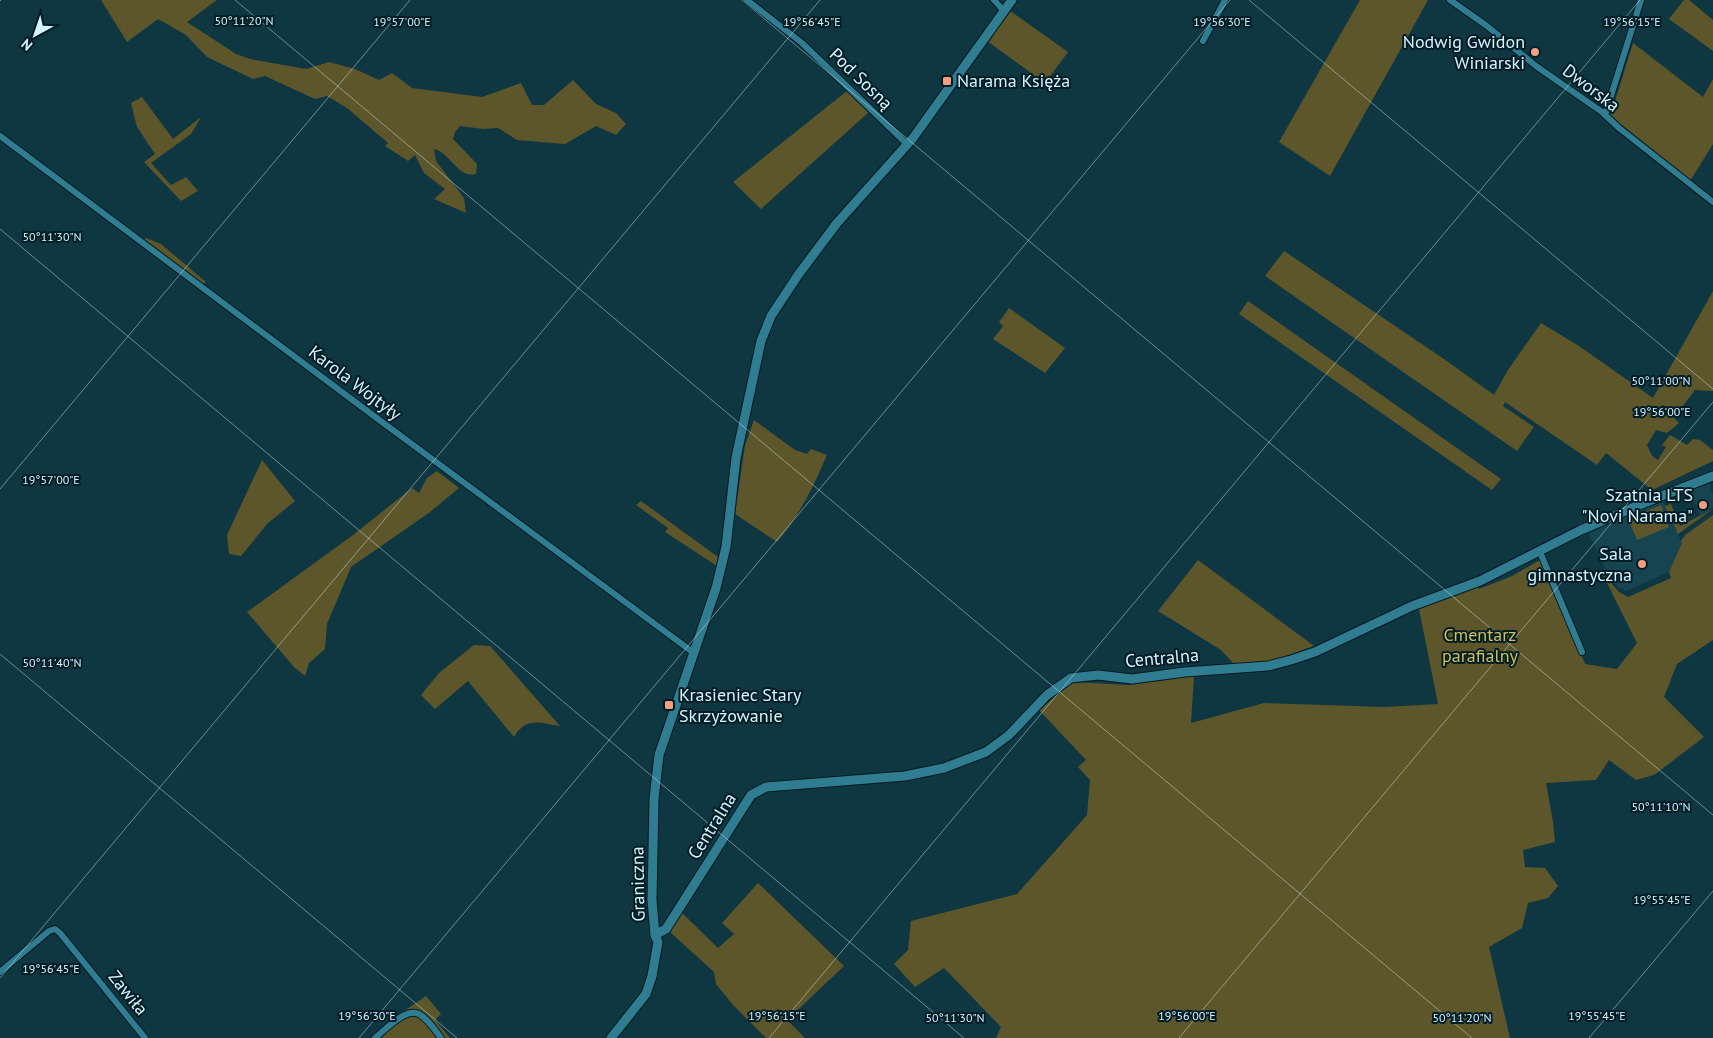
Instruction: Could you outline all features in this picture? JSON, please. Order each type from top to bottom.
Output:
[{"type":"street","name":"Pod Sosną","points":[[747,0],[802,43],[907,144]]},
{"type":"street","points":[[994,0],[1004,11]]},
{"type":"street","points":[[907,144],[1012,0]]},
{"type":"street","points":[[1203,41],[1225,0]]},
{"type":"street","name":"Dworska","points":[[1450,0],[1487,26],[1536,66],[1605,115],[1713,202]]},
{"type":"street","points":[[1605,115],[1641,0]]},
{"type":"street","name":"Karola Wojtyły","points":[[0,136],[694,653]]},
{"type":"street","name":"Graniczna","points":[[611,1038],[646,994],[652,976],[658,942],[655,935],[652,900],[654,799],[659,755],[716,588],[724,555],[736,458],[761,341],[771,316],[837,222],[907,144]]},
{"type":"street","name":"Centralna","points":[[655,935],[666,929],[751,794],[766,788],[905,776],[944,768],[986,752],[1009,735],[1048,695],[1071,678],[1098,675],[1132,679],[1186,672],[1268,666],[1291,660],[1314,652],[1412,606],[1480,581],[1581,530],[1636,506],[1713,476]]},
{"type":"street","points":[[1540,552],[1582,652]]},
{"type":"street","name":"Zawiła","points":[[0,972],[49,931],[54,929],[60,933],[145,1038]]},
{"type":"street","points":[[375,1038],[401,1017],[412,1012],[424,1018],[441,1038]]},
{"type":"shaded area","points":[[1709,483],[1713,496],[1713,508],[1700,515],[1690,491]]},
{"type":"shaded area","points":[[1663,501],[1682,543],[1669,572],[1626,591],[1618,587],[1603,564],[1589,533]]},
{"type":"green space","points":[[101,0],[217,0],[187,22],[236,54],[250,59],[306,69],[329,62],[355,69],[379,80],[392,73],[412,88],[482,97],[521,83],[532,105],[544,105],[573,80],[596,104],[616,113],[626,124],[616,135],[596,126],[565,144],[517,140],[498,128],[483,129],[460,126],[455,132],[453,139],[477,164],[476,174],[464,173],[440,151],[434,149],[436,161],[464,198],[466,213],[434,199],[445,189],[424,173],[415,155],[408,161],[385,146],[388,143],[347,108],[327,96],[315,99],[265,76],[253,79],[207,57],[186,35],[158,19],[127,42]]},
{"type":"green space","points":[[1360,0],[1428,0],[1330,176],[1279,142]]},
{"type":"green space","points":[[1684,0],[1689,0],[1713,20],[1713,51],[1669,19]]},
{"type":"green space","points":[[1009,10],[1068,52],[1045,83],[987,41]]},
{"type":"green space","points":[[1633,43],[1703,97],[1713,79],[1713,144],[1690,181],[1610,117]]},
{"type":"green space","points":[[847,91],[869,112],[761,209],[733,182]]},
{"type":"green space","points":[[142,97],[173,139],[201,117],[191,134],[151,163],[171,185],[186,177],[198,191],[181,201],[144,162],[155,154],[137,127],[131,103]]},
{"type":"green space","points":[[146,238],[161,244],[206,282],[203,284],[143,240]]},
{"type":"green space","points":[[1284,251],[1494,395],[1508,370],[1541,323],[1579,346],[1653,398],[1713,291],[1713,391],[1695,390],[1679,411],[1671,415],[1679,423],[1667,433],[1656,430],[1647,445],[1652,456],[1658,460],[1666,447],[1662,445],[1670,435],[1687,445],[1693,439],[1700,440],[1713,450],[1713,461],[1652,490],[1606,453],[1597,465],[1505,402],[1503,406],[1534,427],[1517,451],[1265,276]]},
{"type":"green space","points":[[1248,301],[1501,479],[1492,490],[1239,314]]},
{"type":"green space","points":[[1009,308],[1065,348],[1045,373],[993,339],[1003,326],[999,322]]},
{"type":"green space","points":[[754,420],[795,450],[807,454],[811,449],[827,455],[805,500],[777,542],[735,514],[745,445]]},
{"type":"green space","points":[[262,460],[295,501],[268,523],[241,556],[229,554],[227,535]]},
{"type":"green space","points":[[437,471],[459,488],[430,512],[351,567],[327,624],[325,649],[309,663],[305,676],[294,667],[247,612],[353,535],[412,488],[419,493],[427,478]]},
{"type":"green space","points":[[641,501],[718,557],[717,566],[665,532],[668,528],[636,505]]},
{"type":"green space","points":[[1671,504],[1680,526],[1713,509],[1678,534],[1665,506]]},
{"type":"green space","points":[[1661,505],[1669,527],[1637,540],[1628,519]]},
{"type":"green space","name":"Cmentarz parafialny","points":[[1713,515],[1713,640],[1677,664],[1664,697],[1704,737],[1654,775],[1636,780],[1609,760],[1596,780],[1546,783],[1555,842],[1523,850],[1525,867],[1545,868],[1558,886],[1548,898],[1528,903],[1522,928],[1489,947],[1510,1038],[996,1038],[1001,1027],[944,968],[915,987],[894,964],[908,950],[911,921],[1017,894],[1087,815],[1090,780],[1078,767],[1086,760],[1039,710],[1073,682],[1129,685],[1194,676],[1191,723],[1264,703],[1385,707],[1438,704],[1419,609],[1512,576],[1540,560],[1585,664],[1617,669],[1637,643],[1601,571],[1619,592],[1628,597],[1671,578],[1669,572],[1685,535]]},
{"type":"green space","points":[[1198,560],[1314,646],[1272,661],[1235,665],[1221,650],[1158,611]]},
{"type":"green space","points":[[474,645],[490,646],[560,726],[534,722],[523,726],[514,737],[468,681],[435,709],[421,695],[439,673]]},
{"type":"green space","points":[[758,883],[844,966],[787,1020],[805,1038],[766,1038],[733,1005],[716,984],[714,972],[669,931],[681,912],[718,948],[734,934],[722,923]]},
{"type":"green space","points":[[426,996],[441,1014],[435,1020],[450,1038],[443,1038],[416,1010],[401,1013]]},
{"type":"green space","points":[[412,1014],[423,1018],[439,1038],[378,1038],[402,1017]]},
{"type":"place","name":"Nodwig Gwidon Winiarski","points":[[1535,52]]},
{"type":"place","name":"Narama Księża","points":[[947,81]]},
{"type":"place","name":"Szatnia LTS \"Novi Narama\"","points":[[1703,505]]},
{"type":"place","name":"Sala gimnastyczna","points":[[1642,564]]},
{"type":"place","name":"Krasieniec Stary Skrzyżowanie","points":[[669,705]]}]
